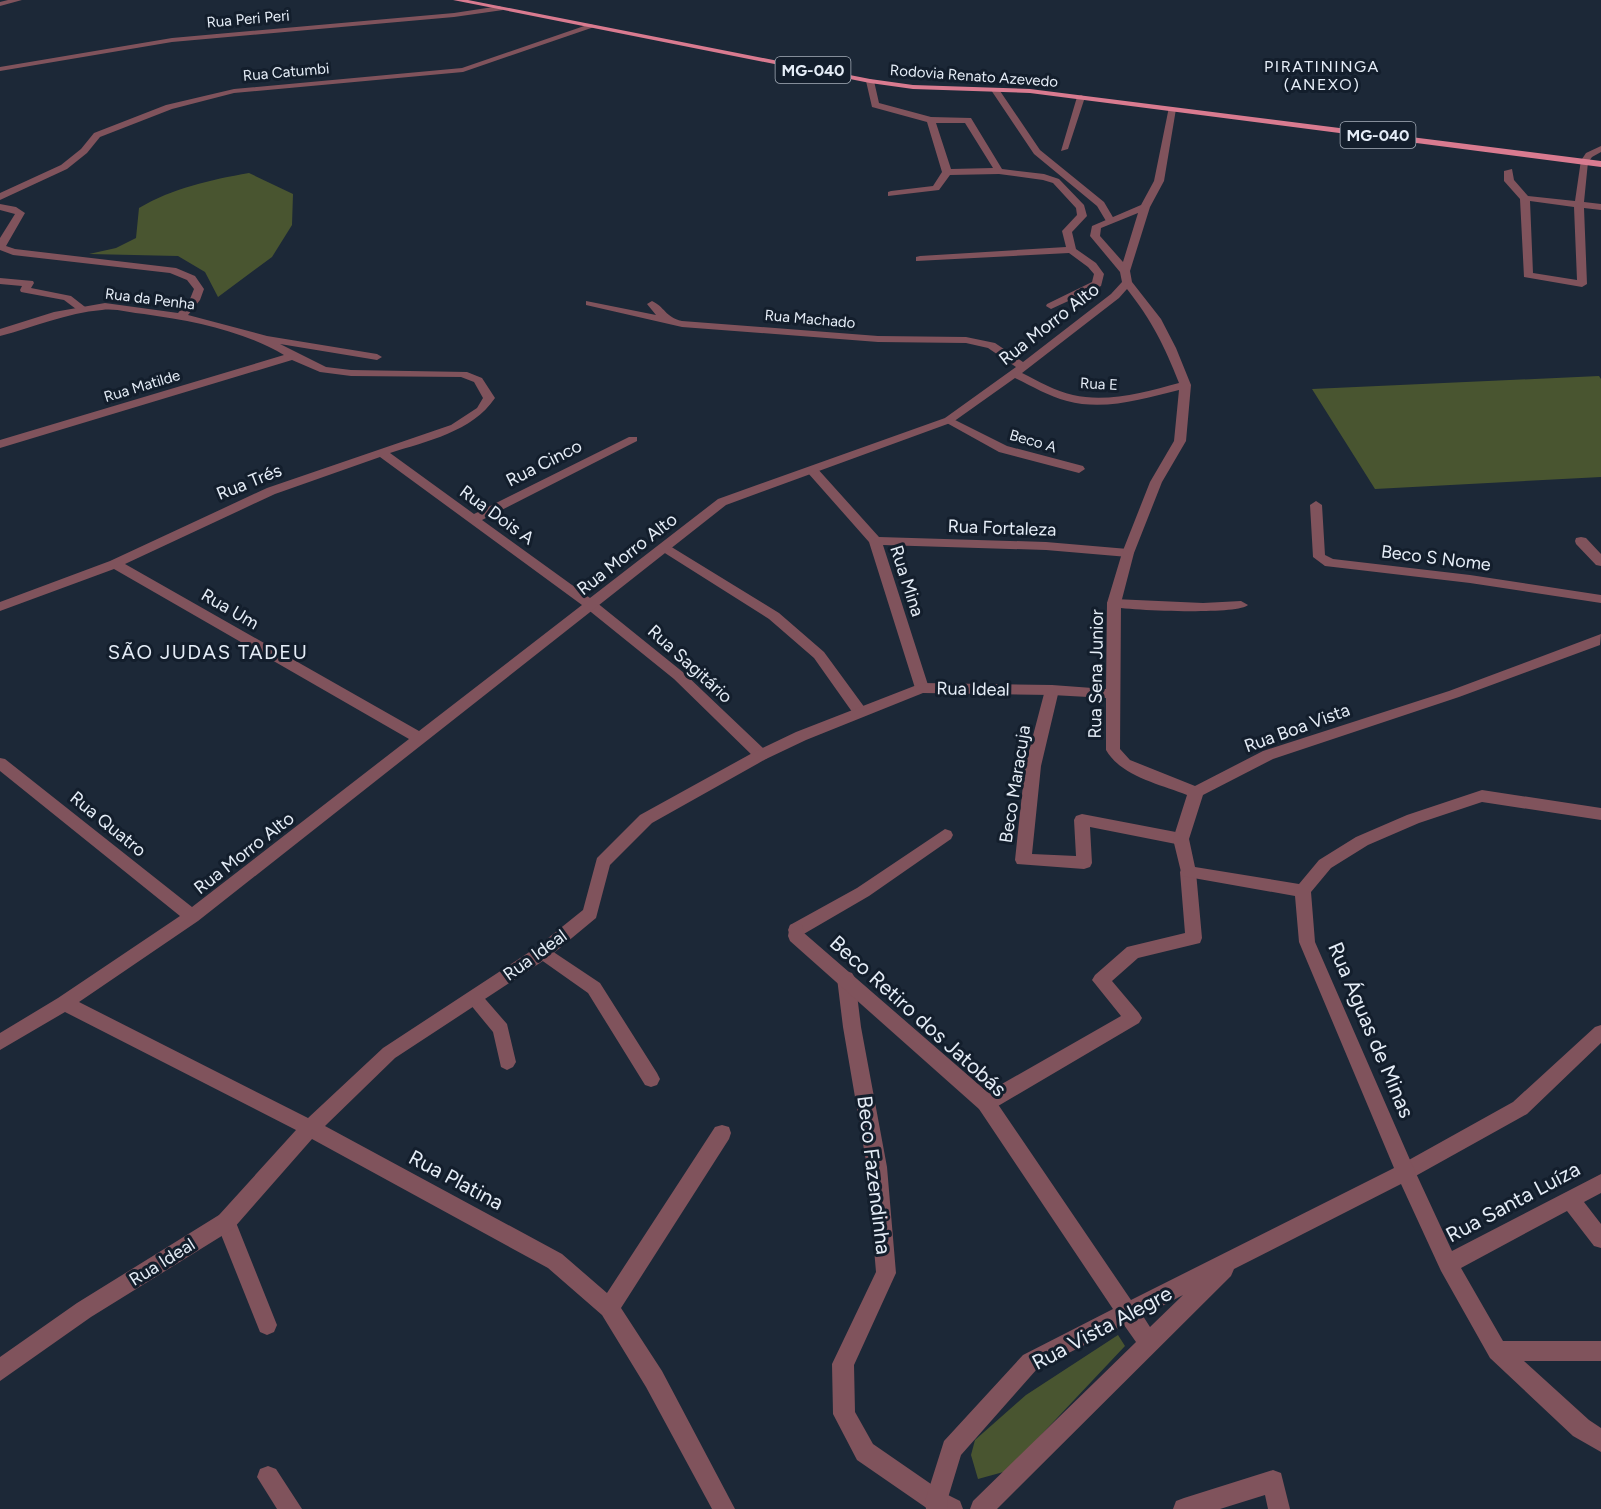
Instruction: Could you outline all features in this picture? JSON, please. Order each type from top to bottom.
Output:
[{"type":"main road","name":"Rodovia Renato Azevedo","points":[[457,0],[870,81],[913,87],[1030,91],[1601,164]]},
{"type":"street","points":[[0,4],[18,0]]},
{"type":"street","name":"Rua Peri Peri","points":[[0,69],[172,40],[454,15],[500,8]]},
{"type":"street","name":"Rua Catumbi","points":[[0,197],[64,167],[84,151],[97,135],[169,107],[234,91],[463,70],[593,26]]},
{"type":"street","points":[[870,81],[875,105],[931,120],[968,120],[999,171]]},
{"type":"street","points":[[996,90],[1036,152],[1101,204],[1109,219]]},
{"type":"street","points":[[1064,149],[1081,97]]},
{"type":"street","points":[[1126,276],[1145,207],[1159,181],[1172,109]]},
{"type":"street","points":[[931,120],[947,172]]},
{"type":"street","points":[[1525,198],[1528,275],[1582,284],[1579,205],[1584,162],[1589,155],[1601,149]]},
{"type":"street","points":[[947,172],[999,171],[1044,177],[1056,181],[1081,207],[1082,216],[1067,231],[1071,250]]},
{"type":"street","points":[[1509,171],[1509,181],[1525,198],[1601,207]]},
{"type":"street","points":[[891,194],[936,188],[947,172]]},
{"type":"street","points":[[0,207],[13,209],[20,213],[19,220],[1,239],[1,247],[13,252],[172,270],[191,278],[199,289],[195,300],[181,316]]},
{"type":"street","points":[[1126,276],[1095,236],[1097,226],[1109,219],[1145,207]]},
{"type":"street","points":[[920,260],[1071,250],[1092,265],[1099,274],[1097,284],[1051,306]]},
{"type":"street","name":"Rua Morro Alto","points":[[0,1042],[64,1003],[192,916],[722,502],[949,420],[1019,370],[1115,296],[1126,276]]},
{"type":"street","name":"Rua Sena Junior","points":[[1126,276],[1156,319],[1171,348],[1185,385],[1180,441],[1155,482],[1128,553],[1114,603],[1113,750],[1125,764],[1196,792]]},
{"type":"street","points":[[0,281],[29,283],[25,290],[67,298],[84,310]]},
{"type":"street","name":"Rua Machado","points":[[590,303],[682,324],[878,339],[966,340],[991,345],[1019,370]]},
{"type":"street","points":[[652,304],[666,320]]},
{"type":"street","name":"Rua da Penha","points":[[0,333],[58,314],[105,306],[181,316],[262,338],[377,357]]},
{"type":"street","name":"Rua da Penha","points":[[262,338],[309,364],[333,371],[464,374],[478,380]]},
{"type":"street","name":"Rua Matilde","points":[[0,444],[293,356]]},
{"type":"street","name":"Rua E","points":[[1019,370],[1050,390],[1078,400],[1124,401],[1185,385]]},
{"type":"street","name":"Rua Trés","points":[[0,607],[115,564],[209,518],[271,491],[469,420],[481,410],[489,398],[478,380]]},
{"type":"street","name":"Beco A","points":[[949,420],[1003,449],[1078,469]]},
{"type":"street","name":"Rua Cinco","points":[[471,520],[633,439]]},
{"type":"street","name":"Rua Dois A","points":[[382,453],[471,520],[591,605]]},
{"type":"street","name":"Rua Mina","points":[[812,470],[875,541],[922,688]]},
{"type":"street","name":"Beco S Nome","points":[[1316,506],[1319,556],[1330,563],[1470,579],[1601,599]]},
{"type":"street","name":"Rua Fortaleza","points":[[875,541],[1046,546],[1128,553]]},
{"type":"street","points":[[1581,541],[1601,562]]},
{"type":"street","points":[[665,547],[774,615],[819,656],[860,712]]},
{"type":"street","name":"Rua Um","points":[[115,564],[421,739]]},
{"type":"street","points":[[1114,603],[1203,607],[1241,605]]},
{"type":"street","name":"Rua Sagitário","points":[[591,605],[679,676],[761,755]]},
{"type":"street","name":"Rua Boa Vista","points":[[1196,792],[1268,755],[1454,694],[1599,641]]},
{"type":"street","name":"Rua Ideal","points":[[0,1370],[84,1310],[226,1221],[310,1128],[388,1053],[543,952],[590,913],[603,862],[646,819],[761,755],[922,688],[1052,690],[1114,694]]},
{"type":"street","name":"Beco Maracuja","points":[[1052,690],[1034,766],[1023,860],[1084,863],[1082,820],[1181,839]]},
{"type":"street","name":"Rua Quatro","points":[[0,763],[192,916]]},
{"type":"street","points":[[986,1103],[1133,1018],[1101,980],[1133,952],[1194,938],[1188,872],[1181,839],[1196,792]]},
{"type":"street","points":[[1188,872],[1303,891],[1325,864],[1362,841],[1413,819],[1482,796],[1601,814]]},
{"type":"street","name":"Beco Retiro dos Jatobás","points":[[945,835],[863,892],[796,930],[796,936],[986,1103],[1148,1342]]},
{"type":"street","name":"Rua Águas de Minas","points":[[1303,891],[1307,942],[1405,1172],[1448,1264],[1497,1351],[1581,1428],[1601,1441]]},
{"type":"street","points":[[543,952],[594,988],[651,1079]]},
{"type":"street","name":"Beco Fazendinha","points":[[846,978],[852,1027],[877,1167],[886,1273],[843,1364],[844,1414],[865,1452],[942,1506]]},
{"type":"street","points":[[474,998],[501,1029],[507,1062]]},
{"type":"street","name":"Rua Platina","points":[[64,1003],[310,1128],[555,1260],[609,1308],[654,1379],[724,1509]]},
{"type":"street","name":"Rua Vista Alegre","points":[[942,1506],[952,1449],[1030,1362],[1405,1172],[1520,1108],[1601,1032]]},
{"type":"street","points":[[609,1308],[722,1133]]},
{"type":"street","name":"Rua Santa Luíza","points":[[1448,1264],[1601,1183]]},
{"type":"street","points":[[1569,1198],[1601,1239]]},
{"type":"street","points":[[226,1221],[267,1325]]},
{"type":"street","name":"Rua Vista Alegre","points":[[981,1509],[998,1496],[1148,1342],[1235,1259]]},
{"type":"street","points":[[1497,1351],[1601,1351]]},
{"type":"street","points":[[268,1477],[291,1509]]},
{"type":"street","points":[[1184,1509],[1273,1481],[1279,1509]]},
{"type":"green space","points":[[249,173],[293,194],[292,225],[272,257],[218,297],[205,272],[178,256],[89,254],[116,248],[136,238],[139,208],[152,201],[192,186]]},
{"type":"green space","points":[[1599,376],[1601,379],[1601,477],[1375,489],[1312,389]]},
{"type":"green space","points":[[1118,1335],[1125,1346],[1007,1471],[978,1479],[971,1455],[975,1440],[1026,1395]]},
{"type":"district","name":"PIRATININGA (ANEXO)","points":[[1322,75]]},
{"type":"district","name":"SÃO JUDAS TADEU","points":[[208,652]]}]
